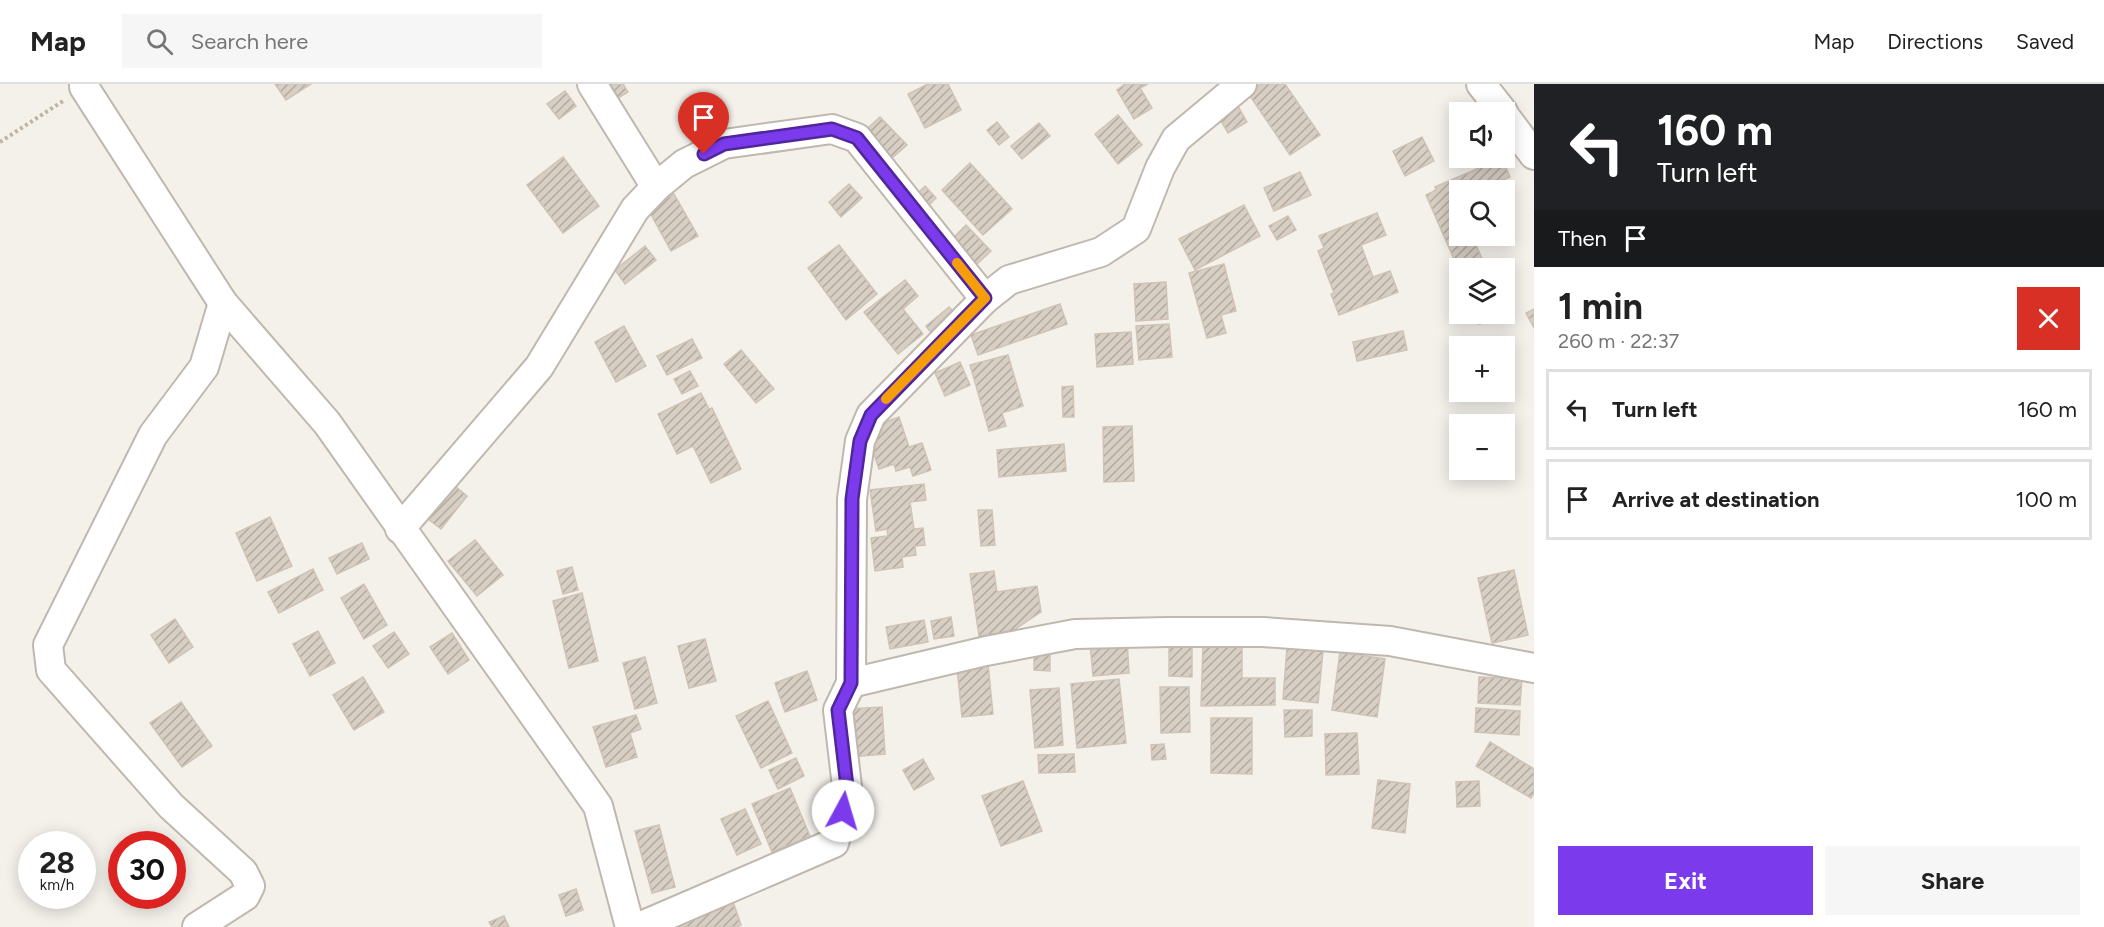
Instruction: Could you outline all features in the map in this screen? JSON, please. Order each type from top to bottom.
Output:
[{"type":"street","points":[[592,84],[656,187]]},
{"type":"street","points":[[639,927],[834,843],[848,795],[838,710],[851,683],[852,499],[860,441],[871,415],[985,298],[1009,280],[1101,252],[1136,229],[1160,168],[1176,139],[1242,84]]},
{"type":"street","points":[[1481,84],[1495,102]]},
{"type":"street","points":[[84,86],[223,303],[327,423],[598,806],[630,927]]},
{"type":"street","points":[[1515,127],[1532,148]]},
{"type":"street","points":[[400,529],[539,367],[635,209],[656,187],[684,164],[724,144],[832,129],[857,138],[985,298]]},
{"type":"street","points":[[197,927],[245,896],[250,886],[243,872],[171,806],[51,670],[48,645],[153,435],[204,367],[223,303]]},
{"type":"street","points":[[851,683],[986,651],[1075,634],[1263,633],[1390,640],[1534,668]]},
{"type":"path","points":[[0,142],[84,86]]},
{"type":"building","points":[[275,84],[311,84],[286,100]]},
{"type":"building","points":[[599,84],[623,84],[628,92],[610,103]]},
{"type":"building","points":[[928,84],[948,84],[961,110],[925,128],[908,94]]},
{"type":"building","points":[[1125,84],[1148,84],[1140,88],[1152,108],[1134,119],[1117,90]]},
{"type":"building","points":[[1261,84],[1285,84],[1320,135],[1290,155],[1248,93]]},
{"type":"building","points":[[565,91],[576,106],[559,119],[547,104]]},
{"type":"building","points":[[1233,98],[1247,122],[1228,133],[1214,109]]},
{"type":"building","points":[[1118,115],[1142,145],[1118,164],[1095,134]]},
{"type":"building","points":[[880,117],[907,145],[883,166],[860,135]]},
{"type":"building","points":[[997,122],[1009,137],[999,145],[987,130]]},
{"type":"building","points":[[1039,123],[1050,136],[1022,159],[1011,146]]},
{"type":"building","points":[[1422,137],[1434,161],[1405,176],[1393,151]]},
{"type":"building","points":[[563,157],[599,206],[563,233],[527,185]]},
{"type":"building","points":[[970,163],[1012,209],[983,235],[942,190]]},
{"type":"building","points":[[1479,168],[1506,168],[1510,177],[1503,180],[1451,180]]},
{"type":"building","points":[[1300,172],[1311,195],[1274,211],[1264,188]]},
{"type":"building","points":[[1449,181],[1449,246],[1476,246],[1482,258],[1453,258],[1426,195],[1436,190],[1435,187]]},
{"type":"building","points":[[849,184],[862,198],[841,217],[829,202]]},
{"type":"building","points":[[925,186],[936,198],[926,208],[915,196]]},
{"type":"building","points":[[674,194],[698,236],[671,251],[648,209]]},
{"type":"building","points":[[1244,205],[1260,236],[1195,270],[1179,239]]},
{"type":"building","points":[[1377,213],[1386,235],[1361,245],[1373,277],[1390,271],[1398,292],[1339,315],[1331,294],[1334,293],[1318,251],[1324,248],[1319,236]]},
{"type":"building","points":[[1288,216],[1296,230],[1277,240],[1269,226]]},
{"type":"building","points":[[966,225],[991,251],[977,264],[953,238]]},
{"type":"building","points":[[839,245],[877,294],[846,320],[808,268]]},
{"type":"building","points":[[645,246],[656,260],[625,284],[615,270]]},
{"type":"building","points":[[1224,264],[1236,311],[1221,315],[1226,333],[1207,338],[1189,273]]},
{"type":"building","points":[[905,280],[918,296],[903,309],[923,334],[898,354],[864,312]]},
{"type":"building","points":[[1166,282],[1168,319],[1136,321],[1134,284]]},
{"type":"building","points":[[1060,304],[1067,324],[978,355],[971,335]]},
{"type":"building","points":[[949,307],[960,320],[936,339],[926,326]]},
{"type":"building","points":[[1534,309],[1534,328],[1526,313]]},
{"type":"building","points":[[1169,324],[1172,357],[1139,360],[1136,326]]},
{"type":"building","points":[[624,326],[646,366],[616,382],[595,342]]},
{"type":"building","points":[[1403,331],[1407,350],[1357,361],[1353,342]]},
{"type":"building","points":[[1131,332],[1133,364],[1097,367],[1095,334]]},
{"type":"building","points":[[692,339],[702,358],[667,375],[657,356]]},
{"type":"building","points":[[741,350],[774,389],[756,403],[724,364]]},
{"type":"building","points":[[1008,355],[1023,406],[1002,413],[1006,426],[989,431],[970,365]]},
{"type":"building","points":[[960,362],[970,385],[945,396],[935,373]]},
{"type":"building","points":[[690,371],[698,386],[682,394],[674,379]]},
{"type":"building","points":[[1073,386],[1074,417],[1063,417],[1062,387]]},
{"type":"building","points":[[701,393],[709,409],[712,408],[741,469],[711,483],[693,446],[677,454],[658,414]]},
{"type":"building","points":[[899,417],[909,447],[922,443],[931,470],[913,476],[910,467],[896,471],[894,464],[879,469],[868,437],[882,432],[880,424]]},
{"type":"building","points":[[1132,426],[1134,481],[1104,482],[1103,427]]},
{"type":"building","points":[[1064,444],[1066,471],[999,477],[997,450]]},
{"type":"building","points":[[449,481],[467,496],[441,529],[423,515]]},
{"type":"building","points":[[924,484],[926,500],[910,502],[914,529],[923,528],[925,545],[915,546],[916,555],[902,557],[903,567],[875,571],[871,538],[888,536],[887,529],[876,531],[870,490]]},
{"type":"building","points":[[978,510],[992,510],[995,545],[981,546]]},
{"type":"building","points":[[270,517],[292,566],[257,581],[236,533]]},
{"type":"building","points":[[475,540],[503,575],[477,596],[448,561]]},
{"type":"building","points":[[362,543],[369,559],[337,574],[329,558]]},
{"type":"building","points":[[572,567],[578,590],[563,594],[557,571]]},
{"type":"building","points":[[313,569],[323,590],[279,613],[268,592]]},
{"type":"building","points":[[1514,570],[1528,635],[1492,643],[1478,578]]},
{"type":"building","points":[[994,571],[997,592],[1037,586],[1041,612],[1011,632],[979,636],[970,574]]},
{"type":"building","points":[[364,584],[387,625],[364,639],[341,598]]},
{"type":"building","points":[[582,593],[598,661],[569,668],[553,601]]},
{"type":"building","points":[[951,617],[954,636],[934,639],[931,621]]},
{"type":"building","points":[[175,619],[193,647],[169,663],[151,635]]},
{"type":"building","points":[[924,620],[928,642],[890,649],[886,627]]},
{"type":"building","points":[[318,631],[335,663],[310,676],[293,644]]},
{"type":"building","points":[[394,632],[409,654],[388,668],[373,646]]},
{"type":"building","points":[[452,633],[469,660],[448,674],[430,647]]},
{"type":"building","points":[[705,639],[716,681],[689,688],[678,646]]},
{"type":"building","points":[[1127,640],[1129,673],[1093,676],[1090,643]]},
{"type":"building","points":[[1169,643],[1192,644],[1192,677],[1169,676]]},
{"type":"building","points":[[1203,645],[1242,645],[1242,678],[1275,678],[1275,705],[1201,706]]},
{"type":"building","points":[[1287,647],[1323,651],[1318,703],[1283,699]]},
{"type":"building","points":[[1034,652],[1050,652],[1050,671],[1034,670]]},
{"type":"building","points":[[1340,652],[1385,659],[1377,717],[1332,710]]},
{"type":"building","points":[[645,657],[657,703],[635,709],[623,663]]},
{"type":"building","points":[[988,664],[993,714],[962,717],[957,668]]},
{"type":"building","points":[[807,671],[817,700],[785,712],[775,683]]},
{"type":"building","points":[[363,677],[384,712],[354,730],[333,695]]},
{"type":"building","points":[[1479,677],[1522,679],[1520,705],[1478,703]]},
{"type":"building","points":[[1119,679],[1126,743],[1077,748],[1071,684]]},
{"type":"building","points":[[1160,687],[1189,687],[1190,732],[1161,733]]},
{"type":"building","points":[[1059,688],[1063,745],[1035,748],[1030,690]]},
{"type":"building","points":[[768,701],[792,753],[761,768],[736,716]]},
{"type":"building","points":[[181,702],[212,746],[182,767],[150,723]]},
{"type":"building","points":[[882,707],[885,754],[851,757],[848,709]]},
{"type":"building","points":[[1476,708],[1520,711],[1519,735],[1475,732]]},
{"type":"building","points":[[1284,710],[1312,710],[1312,736],[1285,737]]},
{"type":"building","points":[[636,715],[641,729],[630,733],[637,757],[606,767],[593,727]]},
{"type":"building","points":[[1211,718],[1252,718],[1252,774],[1211,773]]},
{"type":"building","points":[[1357,733],[1359,774],[1326,775],[1325,734]]},
{"type":"building","points":[[1490,742],[1534,769],[1534,793],[1531,798],[1476,766]]},
{"type":"building","points":[[1164,744],[1166,759],[1152,760],[1151,745]]},
{"type":"building","points":[[1074,754],[1075,772],[1039,773],[1038,755]]},
{"type":"building","points":[[796,758],[804,776],[778,789],[769,770]]},
{"type":"building","points":[[923,759],[934,779],[914,790],[903,770]]},
{"type":"building","points":[[1378,780],[1410,784],[1405,833],[1372,828]]},
{"type":"building","points":[[1023,781],[1042,831],[1001,846],[982,796]]},
{"type":"building","points":[[1479,781],[1480,806],[1457,807],[1456,782]]},
{"type":"building","points":[[790,788],[810,836],[772,852],[752,804]]},
{"type":"building","points":[[745,809],[761,844],[737,855],[721,819]]},
{"type":"building","points":[[659,825],[675,887],[652,893],[635,831]]},
{"type":"building","points":[[576,889],[583,910],[566,916],[559,895]]},
{"type":"building","points":[[731,896],[741,925],[736,927],[648,927]]},
{"type":"building","points":[[504,916],[509,927],[492,927],[489,922]]},
{"type":"slow traffic","points":[[886,399],[985,298],[957,263]]},
{"type":"route","points":[[704,154],[724,144],[832,129],[857,138],[985,298],[871,415],[860,441],[852,499],[851,683],[838,710],[848,795],[843,811]]}]
